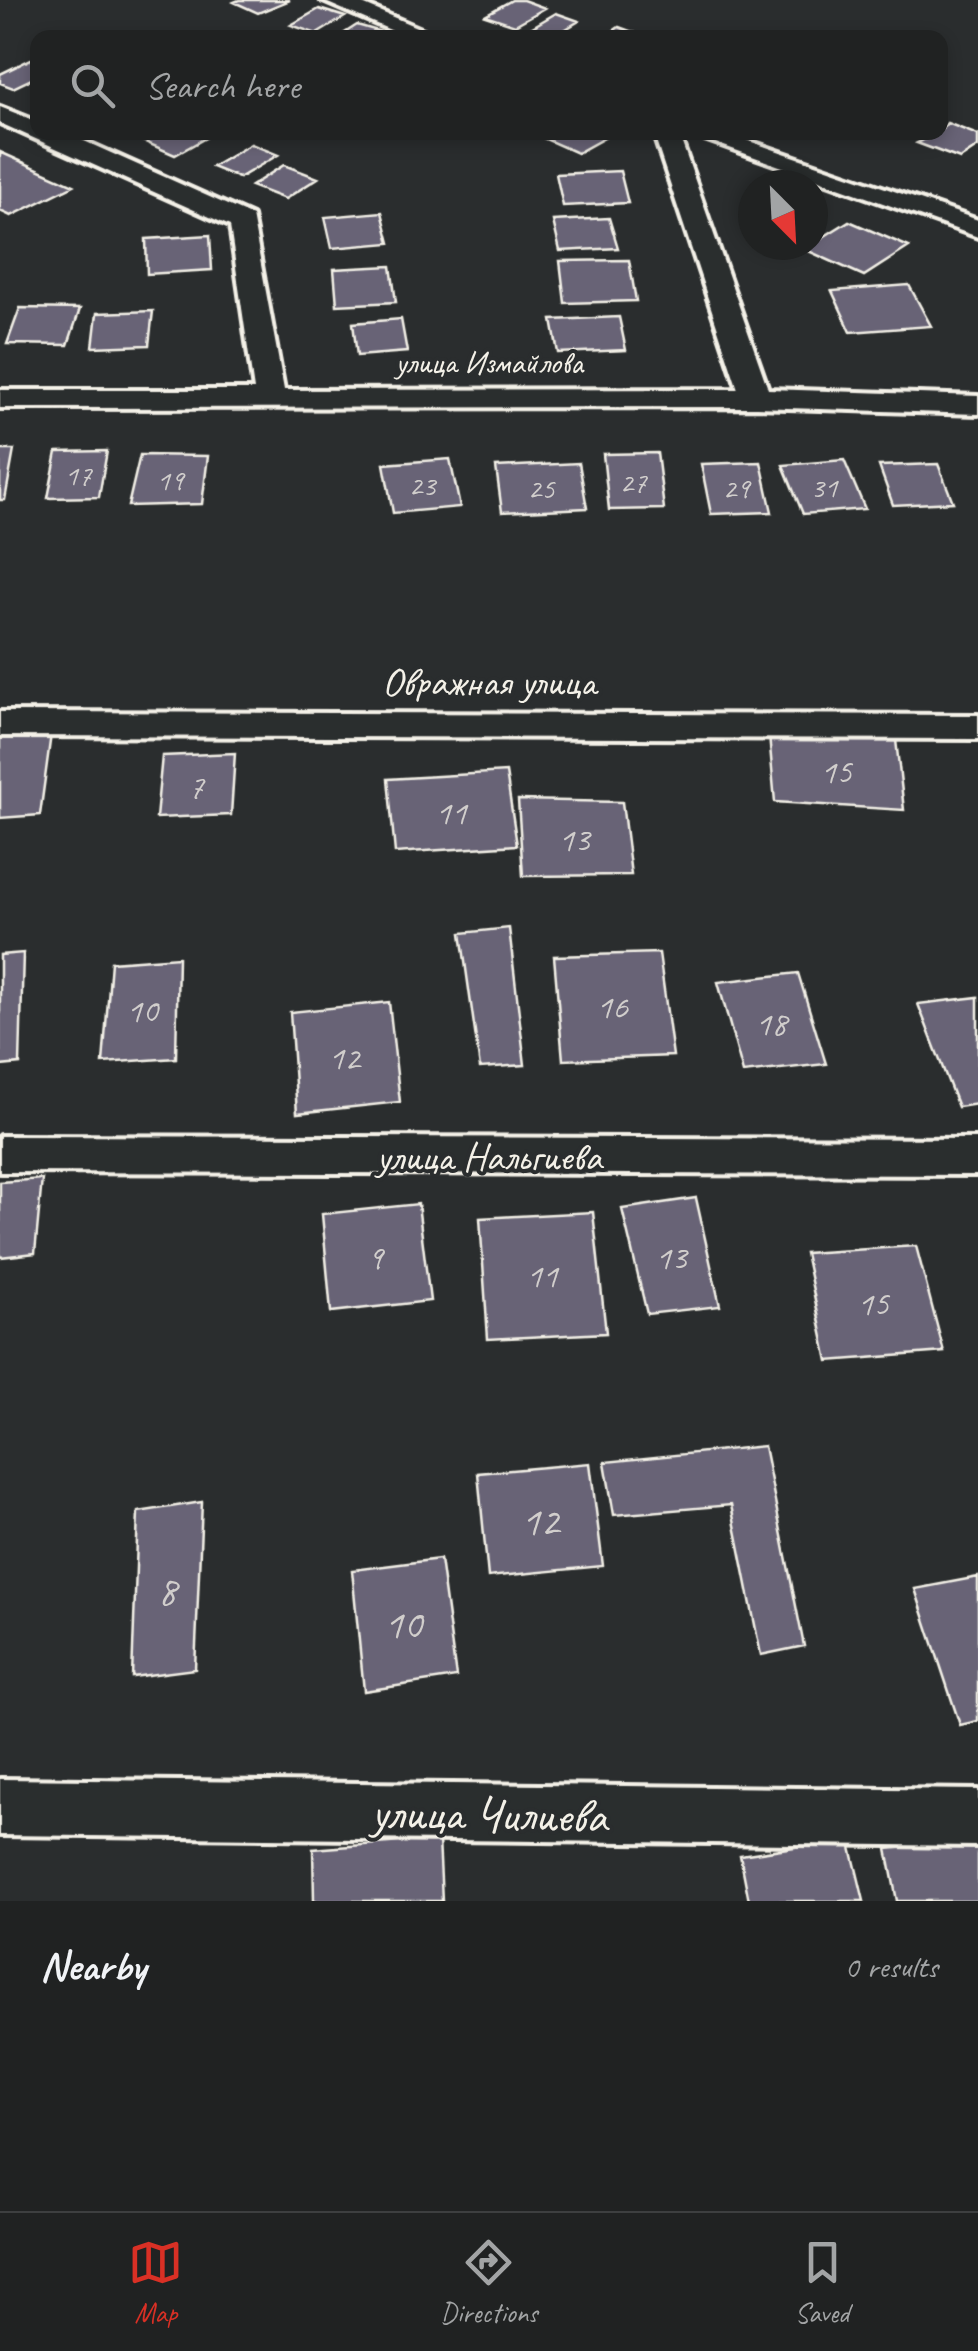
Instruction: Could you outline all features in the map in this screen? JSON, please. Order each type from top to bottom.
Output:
[{"type":"street","points":[[332,0],[410,30]]},
{"type":"street","points":[[0,114],[30,128]]},
{"type":"street","points":[[58,140],[243,222],[270,396]]},
{"type":"street","points":[[668,140],[756,398]]},
{"type":"street","points":[[720,140],[978,230]]},
{"type":"street","name":"улица Измайлова","points":[[0,399],[756,398],[978,405]]},
{"type":"street","name":"Овражная улица","points":[[0,724],[978,727]]},
{"type":"street","name":"улица Нальгиева","points":[[0,1154],[978,1157]]},
{"type":"street","name":"улица Чилиева","points":[[0,1808],[978,1818]]},
{"type":"building","points":[[290,0],[258,13],[234,2]]},
{"type":"building","points":[[512,0],[545,8],[515,25],[485,15]]},
{"type":"building","points":[[319,9],[345,17],[324,30],[291,25]]},
{"type":"building","points":[[556,13],[579,21],[564,30],[527,30]]},
{"type":"building","points":[[357,25],[374,30],[349,30]]},
{"type":"building","points":[[30,59],[30,80],[13,88],[0,83],[0,74]]},
{"type":"building","points":[[948,123],[978,135],[978,147],[960,159],[917,143],[948,140]]},
{"type":"building","points":[[140,140],[202,140],[175,155]]},
{"type":"building","points":[[548,140],[600,140],[577,153]]},
{"type":"building","points":[[251,144],[278,155],[239,178],[212,167]]},
{"type":"building","points":[[0,152],[74,185],[11,216],[0,211]]},
{"type":"building","points":[[284,165],[318,178],[285,199],[251,186]]},
{"type":"building","points":[[620,171],[628,203],[563,206],[556,174]]},
{"type":"building","points":[[382,212],[390,243],[332,248],[325,217]]},
{"type":"building","points":[[609,218],[618,248],[560,251],[553,221]]},
{"type":"building","points":[[849,221],[909,247],[864,276],[828,260],[828,234]]},
{"type":"building","points":[[210,235],[212,270],[147,274],[146,239]]},
{"type":"building","points":[[629,260],[636,301],[565,303],[560,261]]},
{"type":"building","points":[[391,266],[396,302],[337,305],[334,269]]},
{"type":"building","points":[[909,285],[931,326],[851,332],[832,291]]},
{"type":"building","points":[[20,308],[80,309],[68,345],[7,344]]},
{"type":"building","points":[[153,311],[149,345],[93,347],[97,313]]},
{"type":"building","points":[[619,317],[626,350],[558,353],[552,320]]},
{"type":"building","points":[[401,319],[407,352],[357,356],[353,323]]},
{"type":"building","points":[[0,450],[14,450],[5,500],[0,500]]},
{"type":"building","points":[[107,451],[99,497],[48,498],[57,452]]},
{"type":"building","points":[[657,453],[664,509],[609,510],[603,454]]},
{"type":"building","points":[[140,455],[208,456],[202,504],[128,506]]},
{"type":"building","points":[[450,459],[460,507],[393,513],[384,464]]},
{"type":"building","points":[[844,460],[865,509],[803,514],[783,465]]},
{"type":"building","points":[[761,462],[772,512],[711,514],[701,464]]},
{"type":"building","points":[[579,463],[587,508],[502,512],[496,467]]},
{"type":"building","points":[[938,464],[953,502],[893,505],[879,466]]},
{"type":"building","points":[[51,734],[40,815],[0,818],[0,735]]},
{"type":"building","points":[[769,735],[896,740],[904,810],[775,802]]},
{"type":"building","points":[[235,753],[231,815],[156,818],[162,756]]},
{"type":"building","points":[[506,772],[517,845],[395,853],[388,779]]},
{"type":"building","points":[[518,800],[622,802],[631,875],[523,876]]},
{"type":"building","points":[[509,928],[525,1065],[480,1068],[461,933]]},
{"type":"building","points":[[23,953],[20,1064],[0,1066],[0,955]]},
{"type":"building","points":[[659,953],[673,1056],[563,1060],[554,956]]},
{"type":"building","points":[[178,957],[176,1058],[103,1063],[111,962]]},
{"type":"building","points":[[798,973],[826,1064],[743,1073],[718,982]]},
{"type":"building","points":[[978,997],[978,1104],[958,1107],[918,1004]]},
{"type":"building","points":[[389,1002],[400,1102],[297,1113],[290,1012]]},
{"type":"building","points":[[42,1179],[35,1253],[0,1257],[0,1182]]},
{"type":"building","points":[[696,1198],[720,1306],[647,1314],[622,1209]]},
{"type":"building","points":[[418,1204],[430,1301],[331,1312],[322,1214]]},
{"type":"building","points":[[593,1212],[606,1333],[488,1339],[480,1218]]},
{"type":"building","points":[[916,1246],[944,1352],[828,1361],[805,1253]]},
{"type":"building","points":[[764,1446],[804,1646],[761,1655],[731,1505],[614,1515],[605,1462]]},
{"type":"building","points":[[590,1463],[603,1566],[488,1577],[478,1473]]},
{"type":"building","points":[[202,1502],[195,1669],[132,1677],[138,1512]]},
{"type":"building","points":[[440,1559],[456,1677],[364,1691],[352,1570]]},
{"type":"building","points":[[978,1577],[978,1721],[960,1725],[915,1589]]},
{"type":"building","points":[[439,1839],[442,1901],[314,1901],[313,1849]]},
{"type":"building","points":[[849,1839],[864,1901],[749,1901],[740,1855]]},
{"type":"building","points":[[978,1840],[978,1901],[897,1901],[887,1849]]}]
